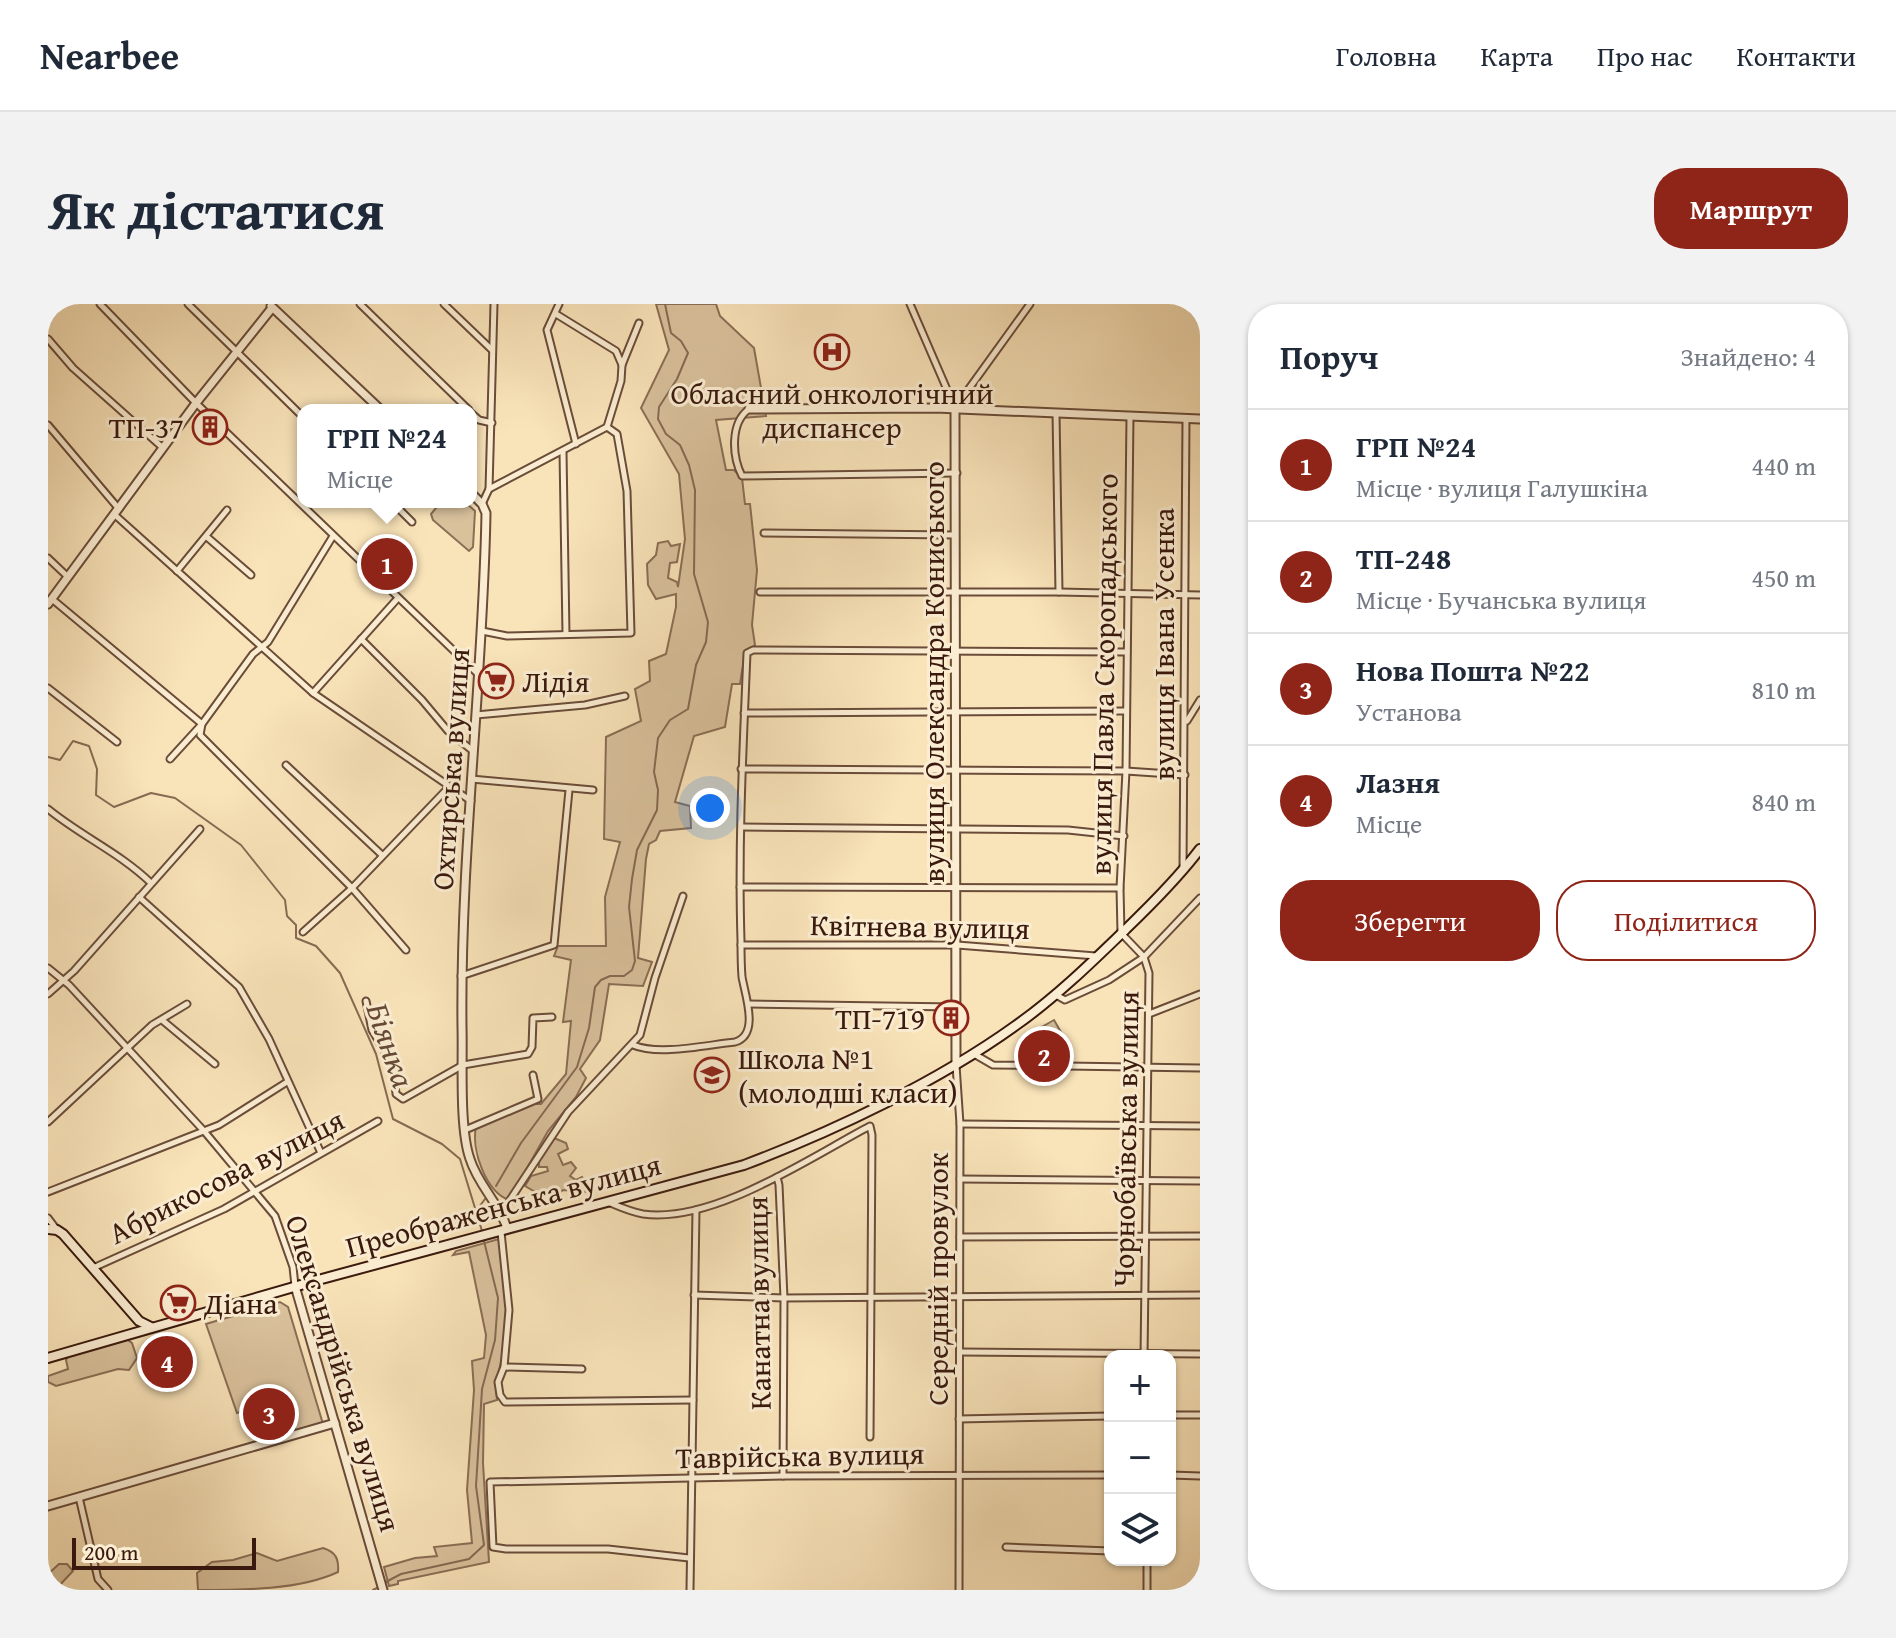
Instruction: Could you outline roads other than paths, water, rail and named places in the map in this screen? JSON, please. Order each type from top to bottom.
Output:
[{"type":"main road","name":"Преображенська вулиця","points":[[48,1358],[295,1286],[744,1165],[796,1146],[974,1054],[1055,995],[1121,933],[1200,849]]},
{"type":"main road","points":[[52,1229],[93,1268],[139,1321],[151,1327]]},
{"type":"street","points":[[48,311],[55,304]]},
{"type":"street","points":[[100,304],[297,501]]},
{"type":"street","points":[[188,304],[297,411]]},
{"type":"street","points":[[360,304],[462,404]]},
{"type":"street","points":[[444,304],[493,351]]},
{"type":"street","name":"Охтирська вулиця","points":[[494,304],[489,489],[482,504],[486,513],[482,631],[461,976],[465,1130],[470,1160],[484,1188],[502,1212],[501,1230]]},
{"type":"street","points":[[559,304],[547,330],[576,444]]},
{"type":"street","points":[[910,304],[955,408]]},
{"type":"street","points":[[955,408],[1030,304]]},
{"type":"street","points":[[202,724],[50,602],[196,403],[273,305],[375,404]]},
{"type":"street","points":[[556,314],[616,351],[622,365]]},
{"type":"street","points":[[489,489],[607,427],[621,381],[622,365],[639,323]]},
{"type":"street","points":[[48,339],[73,368],[163,448]]},
{"type":"street","points":[[957,473],[742,476],[737,458],[736,423],[749,409],[955,408],[1200,419]]},
{"type":"street","name":"вулиця Олександра Кониського","points":[[955,408],[958,593],[956,1064]]},
{"type":"street","points":[[1056,413],[1059,592]]},
{"type":"street","name":"вулиця Павла Скоропадського","points":[[1121,933],[1130,416]]},
{"type":"street","points":[[477,418],[492,423]]},
{"type":"street","name":"вулиця Івана Усенка","points":[[1183,870],[1186,418]]},
{"type":"street","points":[[48,425],[117,512],[177,571],[313,693],[471,801]]},
{"type":"street","points":[[482,631],[507,636],[631,633],[627,491],[617,434],[607,427]]},
{"type":"street","points":[[563,452],[566,634]]},
{"type":"street","points":[[477,499],[482,504]]},
{"type":"street","points":[[304,508],[479,676]]},
{"type":"street","points":[[398,508],[412,522]]},
{"type":"street","points":[[177,571],[227,510]]},
{"type":"street","points":[[764,533],[957,535]]},
{"type":"street","points":[[170,759],[202,724],[253,654],[268,642],[333,536]]},
{"type":"street","points":[[207,537],[251,575]]},
{"type":"street","points":[[48,558],[68,577]]},
{"type":"street","points":[[760,592],[1200,595]]},
{"type":"street","points":[[313,693],[398,598]]},
{"type":"street","points":[[361,639],[422,700],[448,731],[474,751]]},
{"type":"street","points":[[633,1045],[641,1049],[660,1049],[741,1040],[747,1033],[749,1004],[742,977],[740,887],[741,769],[747,653],[753,650],[1127,652]]},
{"type":"street","points":[[48,688],[117,742]]},
{"type":"street","points":[[476,715],[585,705],[625,696]]},
{"type":"street","points":[[1186,722],[1200,700]]},
{"type":"street","points":[[744,713],[1125,711]]},
{"type":"street","points":[[202,724],[200,735],[352,888],[406,950]]},
{"type":"street","points":[[286,765],[382,855]]},
{"type":"street","points":[[741,769],[1126,771],[1185,775]]},
{"type":"street","points":[[471,779],[593,790]]},
{"type":"street","points":[[303,932],[352,888],[448,788]]},
{"type":"street","points":[[461,976],[554,945],[569,790]]},
{"type":"street","points":[[48,809],[129,862],[151,883]]},
{"type":"street","points":[[742,827],[1068,830],[1124,836]]},
{"type":"street","points":[[48,994],[74,971],[200,829]]},
{"type":"street","points":[[740,887],[1120,888]]},
{"type":"street","points":[[502,1212],[568,1112],[640,1035],[655,978],[683,896]]},
{"type":"street","points":[[139,897],[239,987],[269,1039],[321,1153]]},
{"type":"street","points":[[1055,995],[1065,1000],[1109,980],[1144,957],[1200,898]]},
{"type":"street","name":"Чорнобаївська вулиця","points":[[1121,933],[1144,957],[1149,973],[1144,1350]]},
{"type":"street","name":"Квітнева вулиця","points":[[741,945],[957,945],[1097,957]]},
{"type":"street","name":"Олександрійська вулиця","points":[[48,968],[204,1131],[275,1216],[293,1267],[295,1286],[383,1590]]},
{"type":"street","points":[[1149,1014],[1200,994]]},
{"type":"street","points":[[366,1001],[372,1030],[394,1073],[396,1094],[403,1099],[463,1065],[528,1054],[532,1047],[533,1018],[552,1017]]},
{"type":"street","points":[[48,1122],[126,1047],[187,1004]]},
{"type":"street","points":[[749,1004],[957,1007]]},
{"type":"street","points":[[162,1020],[215,1064]]},
{"type":"street","points":[[974,1054],[993,1065],[1200,1068]]},
{"type":"street","name":"Середній провулок","points":[[956,1064],[960,1124],[959,1590]]},
{"type":"street","points":[[465,1130],[538,1099],[533,1075]]},
{"type":"street","points":[[48,1192],[219,1125],[287,1082]]},
{"type":"street","name":"Абрикосова вулиця","points":[[93,1268],[224,1209],[378,1121]]},
{"type":"street","points":[[960,1124],[1200,1126]]},
{"type":"street","points":[[607,1201],[644,1214],[667,1215],[696,1210],[777,1177],[870,1126],[870,1437]]},
{"type":"street","name":"Канатна вулиця","points":[[777,1177],[784,1298],[783,1476]]},
{"type":"street","points":[[960,1179],[1200,1181]]},
{"type":"street","points":[[690,1590],[696,1210]]},
{"type":"street","points":[[48,1218],[52,1229]]},
{"type":"street","points":[[501,1230],[501,1248],[509,1287],[508,1342],[498,1382],[500,1395],[505,1402],[693,1400]]},
{"type":"street","points":[[960,1237],[1200,1236]]},
{"type":"street","points":[[694,1295],[784,1298],[1200,1295]]},
{"type":"street","points":[[960,1352],[1104,1354]]},
{"type":"street","points":[[1176,1354],[1200,1354]]},
{"type":"street","points":[[504,1367],[582,1369]]},
{"type":"street","points":[[1176,1415],[1200,1415]]},
{"type":"street","points":[[959,1419],[1104,1416]]},
{"type":"street","points":[[48,1506],[335,1423]]},
{"type":"street","name":"Таврійська вулиця","points":[[689,1558],[608,1549],[493,1547],[490,1482],[783,1476],[1104,1475]]},
{"type":"street","points":[[1176,1475],[1200,1476]]},
{"type":"street","points":[[79,1497],[98,1579],[108,1590]]},
{"type":"street","points":[[1006,1547],[1104,1551]]},
{"type":"street","points":[[1147,1566],[1147,1590]]},
{"type":"waterway","points":[[496,1186],[521,1143],[577,1067],[589,1028],[595,987],[601,980],[624,976],[632,970],[635,961],[629,907],[632,879],[637,850],[657,810],[658,790],[654,772],[658,738],[670,720],[688,709],[696,665],[706,642],[708,622],[694,574],[695,490],[680,445],[666,434],[658,419],[659,407],[677,379],[688,353],[681,341],[671,333],[665,304]]},
{"type":"waterway","name":"Біянка","points":[[48,757],[60,760],[73,741],[89,746],[97,769],[96,795],[114,807],[151,793],[175,798],[241,845],[285,900],[287,916],[296,925],[296,938],[316,946],[340,973],[376,1054],[393,1119],[442,1144],[460,1159],[482,1231]]},
{"type":"waterway","points":[[476,1211],[485,1199]]},
{"type":"waterway","name":"Біянка","points":[[384,1583],[401,1574],[469,1559],[484,1545],[476,1486],[482,1389],[495,1340],[498,1298],[483,1237]]},
{"type":"waterway","name":"Біянка","points":[[373,1590],[379,1587]]},
{"type":"place","name":"Обласний онкологічний диспансер","points":[[832,352]]},
{"type":"place","name":"ТП-37","points":[[210,427]]},
{"type":"place","name":"ГРП №24","points":[[387,564]]},
{"type":"place","name":"Лідія","points":[[496,681]]},
{"type":"place","name":"ТП-719","points":[[951,1018]]},
{"type":"place","name":"ТП-248","points":[[1044,1056]]},
{"type":"place","name":"Школа №1 (молодші класи)","points":[[712,1075]]},
{"type":"place","name":"Діана","points":[[178,1303]]},
{"type":"place","name":"Лазня","points":[[167,1362]]},
{"type":"place","name":"Нова Пошта №22","points":[[269,1414]]}]
